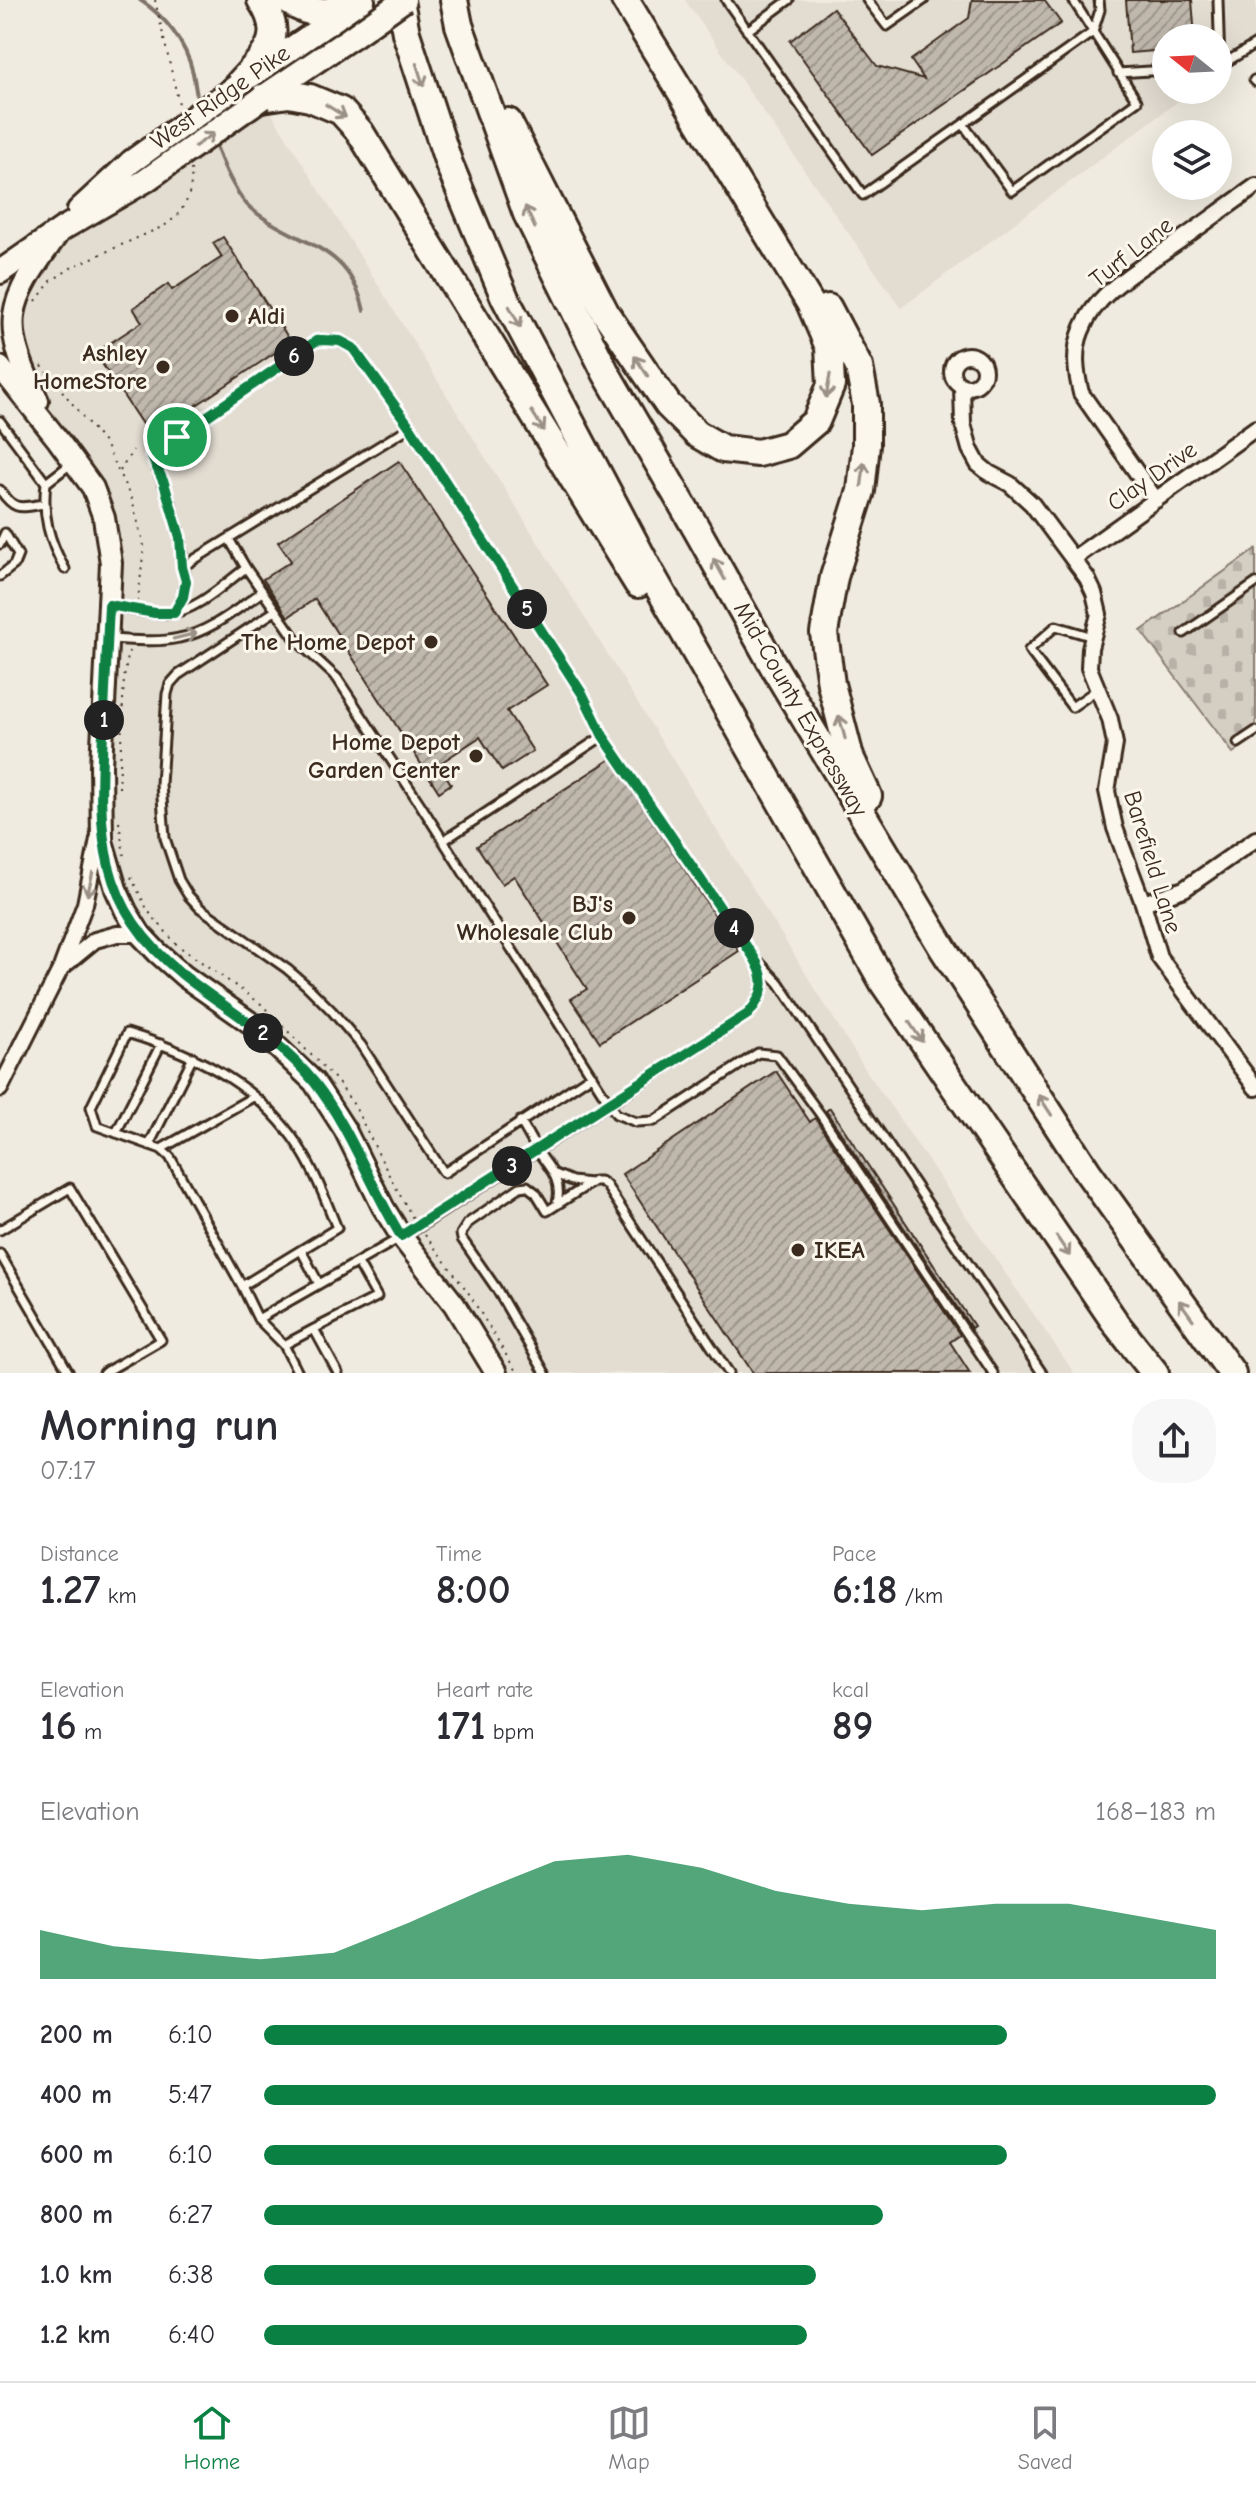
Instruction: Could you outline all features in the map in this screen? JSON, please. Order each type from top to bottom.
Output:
[{"type":"highway","points":[[261,0],[273,20],[274,37],[250,83],[310,98],[341,111],[360,132],[885,985],[1117,1325],[1155,1373]]},
{"type":"highway","points":[[287,0],[300,9],[326,14],[362,1]]},
{"type":"highway","points":[[402,0],[406,33],[449,164],[505,298],[651,574],[885,985]]},
{"type":"highway","points":[[456,13],[606,314],[668,405],[697,434],[723,449],[758,453],[788,445],[816,421],[831,385],[829,347],[810,303],[625,0]]},
{"type":"highway","points":[[642,0],[837,323],[859,367],[866,404],[866,445],[861,491],[834,577],[824,633],[831,684],[850,757],[944,950]]},
{"type":"highway","name":"Mid-County Expressway","points":[[456,13],[527,214],[606,373],[774,667],[944,950],[1087,1171],[1232,1373]]},
{"type":"main road","name":"West Ridge Pike","points":[[0,272],[62,229],[145,181],[250,83],[352,37],[402,0]]},
{"type":"main road","name":"West Ridge Pike","points":[[62,229],[131,162],[250,83],[362,1]]},
{"type":"street","name":"Turf Lane","points":[[1156,500],[1081,393],[1076,354],[1081,331],[1096,307],[1116,286],[1256,186]]},
{"type":"street","points":[[58,440],[17,357],[11,324],[14,306],[26,278],[62,229]]},
{"type":"street","points":[[1,372],[74,461],[93,488],[104,518],[111,563],[101,766],[102,841],[126,911],[140,934],[184,976],[255,1026],[314,1082],[345,1130],[383,1207],[410,1232],[496,1373]]},
{"type":"street","name":"Barefield Lane","points":[[962,387],[963,424],[978,464],[1010,484],[1032,504],[1087,578],[1099,614],[1090,648],[1089,668],[1110,719],[1115,744],[1107,791],[1115,828],[1159,957],[1256,1088]]},
{"type":"street","name":"Clay Drive","points":[[1073,559],[1256,428]]},
{"type":"street","points":[[0,1089],[61,968],[75,933],[92,877],[102,807]]},
{"type":"street","points":[[1143,903],[1184,889],[1254,844]]},
{"type":"street","points":[[61,968],[95,940],[117,934],[140,934]]},
{"type":"lane","points":[[726,0],[863,195],[1093,32],[1100,10],[1099,0]]},
{"type":"lane","points":[[747,31],[789,0]]},
{"type":"lane","points":[[867,0],[887,26],[924,0]]},
{"type":"lane","points":[[963,124],[1012,191],[1137,101],[1073,0]]},
{"type":"lane","points":[[1218,0],[1218,24]]},
{"type":"lane","points":[[1232,59],[1256,44]]},
{"type":"lane","points":[[1118,73],[1152,71]]},
{"type":"lane","points":[[174,613],[185,587],[180,537],[164,483],[151,455],[316,341],[340,341],[353,348],[410,427],[583,695],[603,736],[761,968],[763,985],[748,1014],[410,1232],[258,1319]]},
{"type":"lane","points":[[0,421],[46,483]]},
{"type":"lane","points":[[182,567],[410,427]]},
{"type":"lane","points":[[65,569],[53,547],[43,504],[46,483],[74,461]]},
{"type":"lane","points":[[0,490],[11,505],[19,508],[43,504]]},
{"type":"lane","points":[[0,544],[2,529]]},
{"type":"lane","points":[[0,576],[14,565],[18,555],[2,529]]},
{"type":"lane","points":[[229,539],[297,641],[337,678],[616,1114],[632,1121],[654,1121],[758,1053],[777,1055],[820,1114],[993,1373]]},
{"type":"lane","points":[[109,605],[137,611],[174,613],[202,600],[246,568]]},
{"type":"lane","points":[[1184,633],[1256,583]]},
{"type":"lane","points":[[108,639],[180,638],[200,632],[262,592]]},
{"type":"lane","points":[[275,611],[178,675],[168,688],[161,784],[163,824],[168,851],[188,895],[200,908],[287,969],[332,1011],[361,1045],[444,1173],[592,1075]]},
{"type":"lane","points":[[1093,637],[1056,626],[1029,650],[1072,707],[1098,689]]},
{"type":"lane","points":[[1238,743],[1256,731]]},
{"type":"lane","points":[[443,841],[603,736]]},
{"type":"lane","points":[[753,956],[779,983],[1042,1373]]},
{"type":"lane","points":[[242,1286],[337,1228],[303,1152],[284,1125],[219,1070],[161,1044],[127,1033],[91,1107],[97,1126],[161,1149],[170,1157],[258,1319],[284,1345],[298,1373]]},
{"type":"lane","points":[[116,1133],[161,1044]]},
{"type":"lane","points":[[149,1145],[193,1057]]},
{"type":"lane","points":[[161,1149],[253,1097]]},
{"type":"lane","points":[[520,1121],[555,1174],[559,1195],[557,1204]]},
{"type":"lane","points":[[555,1174],[572,1181],[600,1181],[606,1185],[729,1373]]},
{"type":"lane","points":[[545,1373],[461,1234],[468,1223],[520,1187],[527,1186],[532,1190],[547,1211],[590,1183]]},
{"type":"lane","points":[[0,1230],[70,1188],[161,1340],[104,1373]]},
{"type":"lane","points":[[301,1250],[319,1284]]},
{"type":"lane","points":[[0,1254],[69,1373]]},
{"type":"lane","points":[[284,1345],[377,1297],[358,1263]]},
{"type":"lane","points":[[314,1329],[338,1373]]},
{"type":"path","points":[[155,0],[163,32]]},
{"type":"path","points":[[33,306],[51,281],[74,266],[164,226],[181,212],[189,195]]},
{"type":"path","points":[[41,365],[105,444],[132,500],[144,546],[137,611]]},
{"type":"path","points":[[120,472],[133,450]]},
{"type":"path","points":[[119,792],[124,678],[131,640]]},
{"type":"path","points":[[119,822],[126,860]]},
{"type":"path","points":[[128,871],[148,911],[177,945],[260,1003],[336,1080],[354,1105],[389,1175],[410,1232],[468,1292],[517,1373]]},
{"type":"shaded area","points":[[685,0],[1256,0],[1256,43],[1232,61],[1232,24],[1152,24],[1152,104],[1174,104],[901,308]]},
{"type":"shaded area","points":[[262,98],[865,1069],[1074,1373],[496,1373],[331,1107],[157,952],[108,865],[109,540],[17,357],[26,278],[90,215]]},
{"type":"green space","points":[[1256,549],[1256,737],[1233,753],[1141,631]]},
{"type":"building","points":[[972,0],[1044,0],[1061,23],[872,155],[790,41],[833,8],[877,66],[924,79],[911,60],[969,18]]},
{"type":"building","points":[[1126,0],[1192,0],[1194,24],[1152,24],[1152,51],[1130,53]]},
{"type":"building","points":[[223,237],[291,342],[150,436],[95,353],[142,322],[133,308],[168,284],[172,290],[222,257],[213,243]]},
{"type":"building","name":"The Home Depot","points":[[399,461],[547,685],[507,711],[533,751],[502,771],[480,737],[439,764],[451,784],[439,792],[315,599],[288,617],[263,579],[291,561],[278,542]]},
{"type":"building","name":"BJ's Wholesale Club","points":[[611,759],[739,951],[600,1042],[571,999],[587,989],[514,876],[502,884],[477,846]]},
{"type":"building","name":"IKEA","points":[[776,1071],[810,1122],[815,1118],[960,1335],[950,1342],[970,1373],[753,1373],[622,1174]]},
{"type":"building","points":[[830,1108],[974,1326],[971,1328],[826,1111]]},
{"type":"waterway","points":[[140,0],[166,22],[180,41],[190,62],[199,105]]},
{"type":"waterway","points":[[215,143],[231,180],[248,205],[271,223],[334,259],[347,272],[357,289],[364,311]]},
{"type":"place","name":"Aldi","points":[[232,316]]},
{"type":"place","name":"Ashley HomeStore","points":[[163,367]]},
{"type":"place","name":"The Home Depot","points":[[431,642]]},
{"type":"place","name":"Home Depot Garden Center","points":[[476,756]]},
{"type":"place","name":"BJ's Wholesale Club","points":[[629,918]]},
{"type":"place","name":"IKEA","points":[[798,1250]]},
{"type":"route","points":[[316,341],[340,341],[353,348],[410,427],[583,695],[603,736],[761,968],[763,985],[748,1014],[401,1236],[345,1130],[314,1082],[255,1026],[184,976],[157,952],[140,934],[126,911],[108,865],[102,841],[101,766],[109,605],[168,614],[174,613],[183,597],[186,581],[180,537],[164,483],[151,455],[177,437],[316,341]]}]
